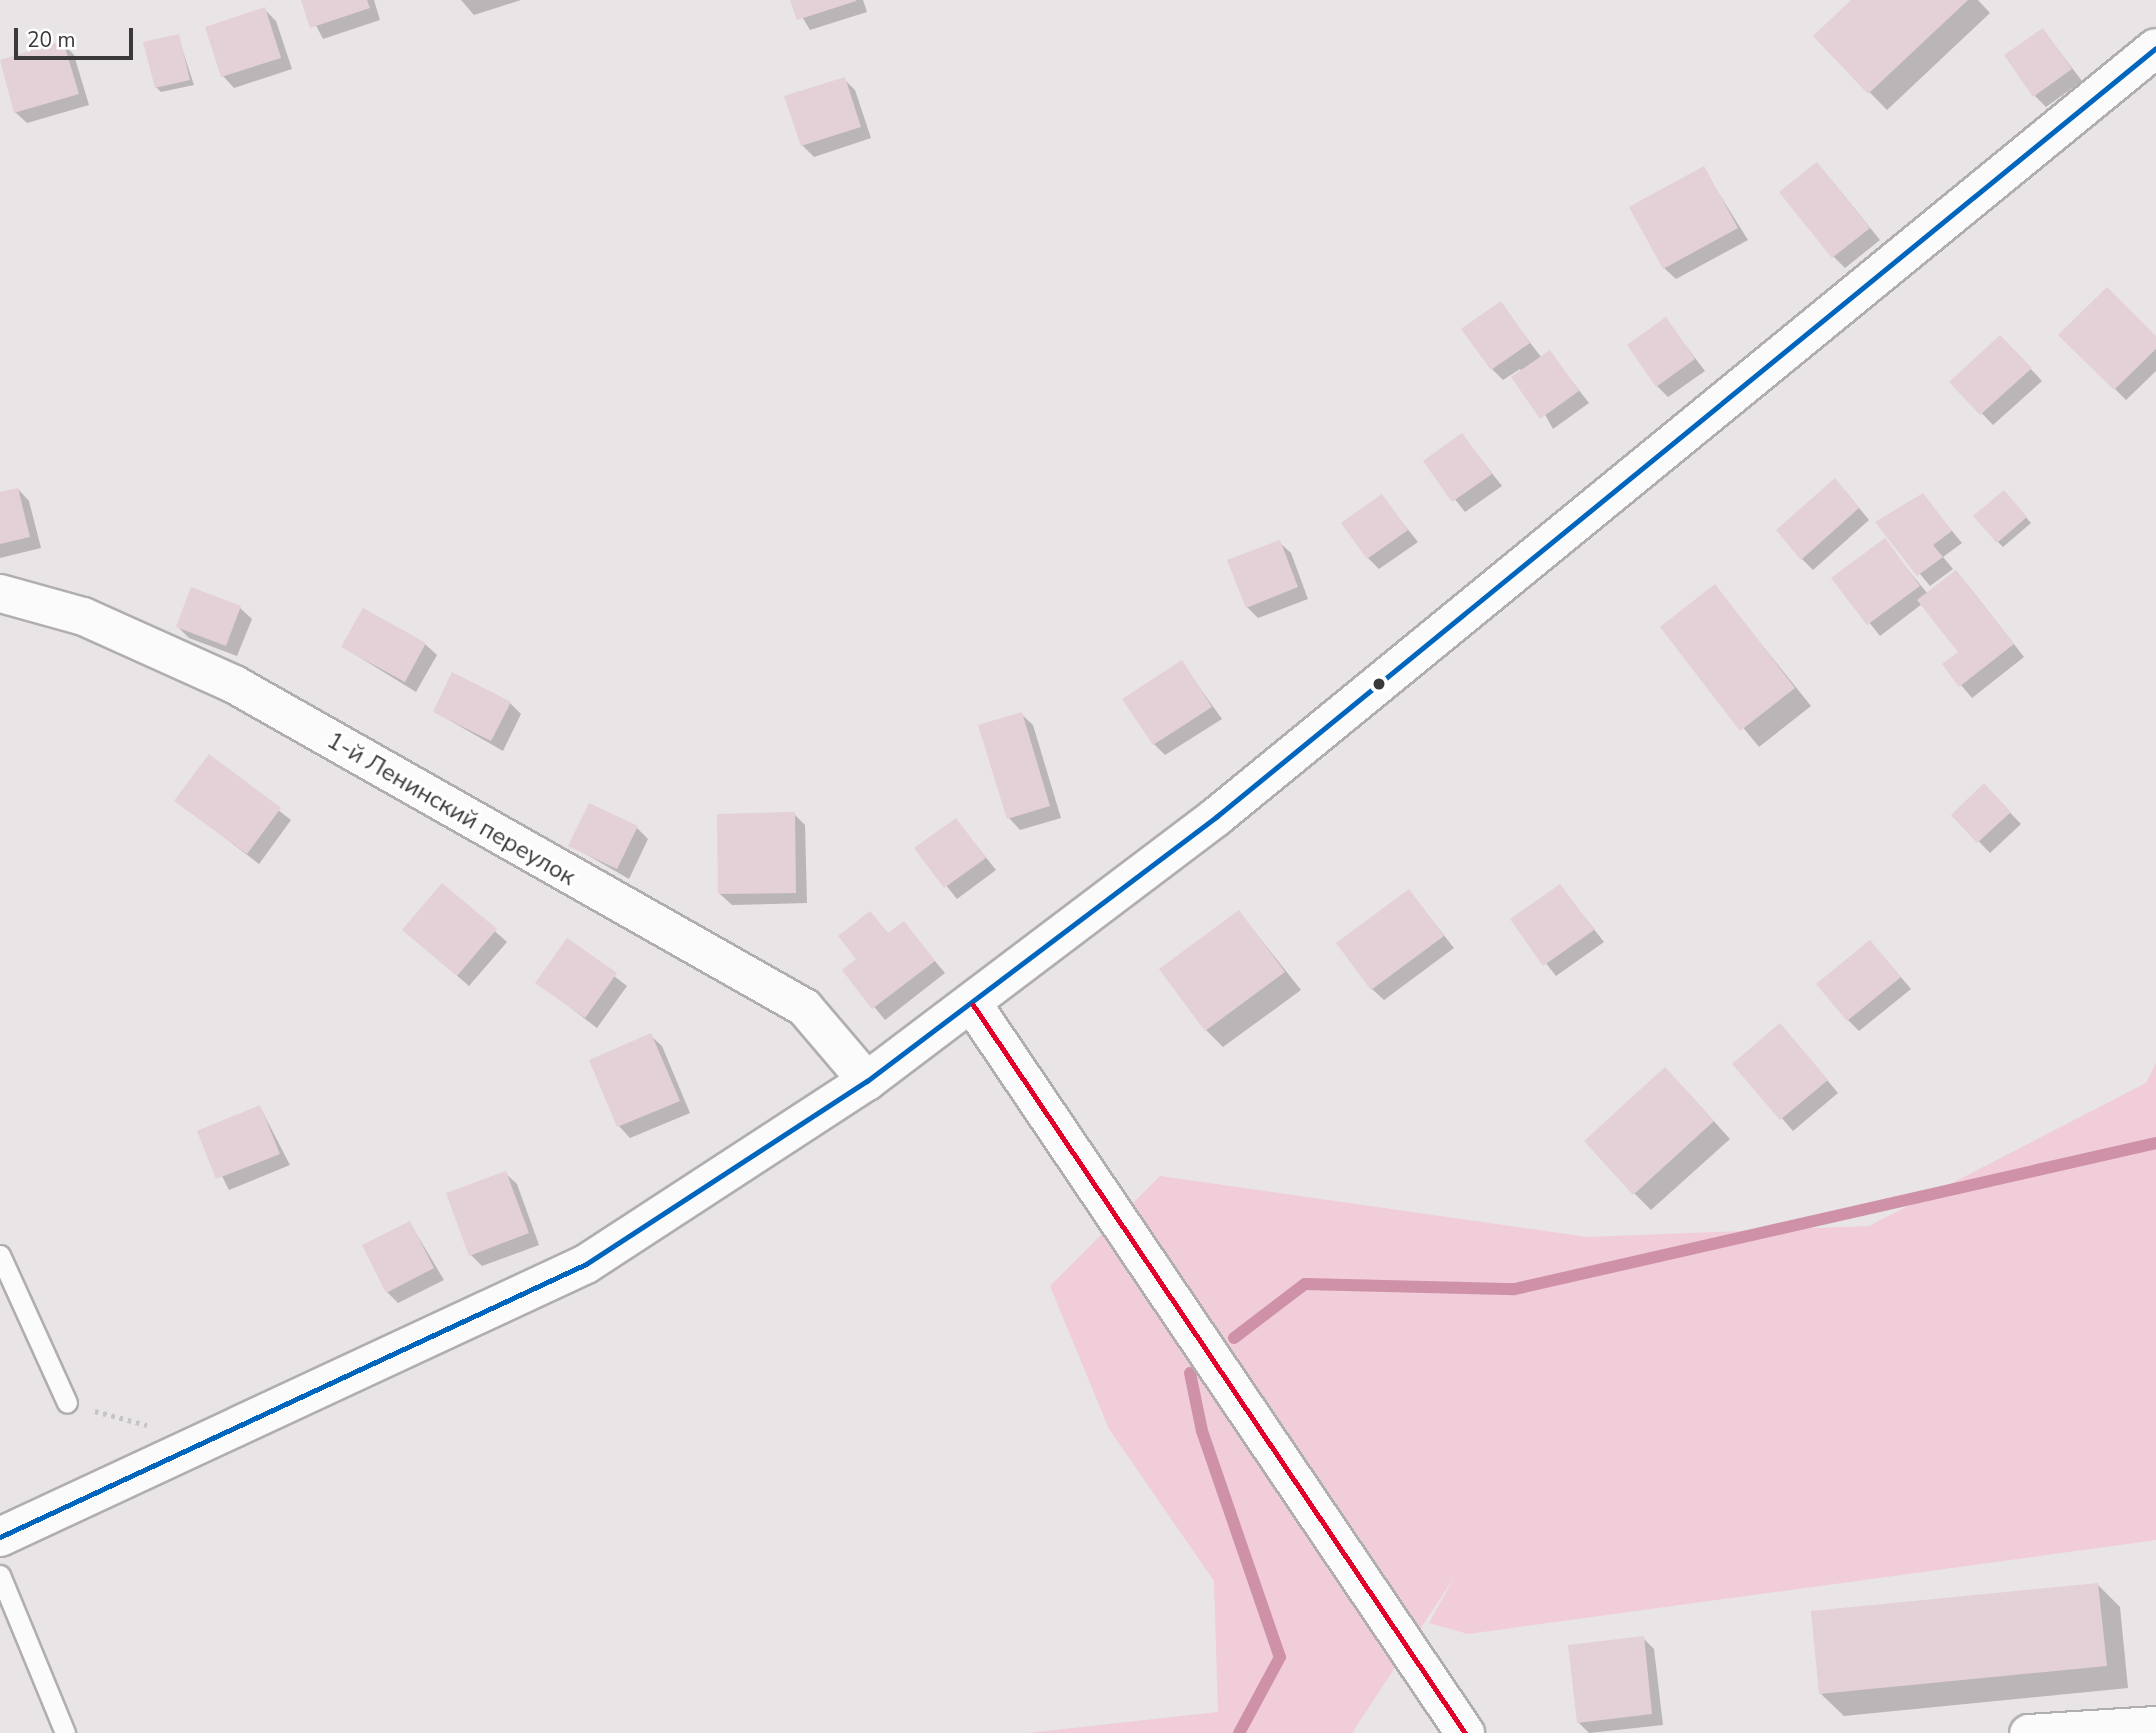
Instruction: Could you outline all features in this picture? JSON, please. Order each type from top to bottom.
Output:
[{"type":"main road","points":[[0,1537],[586,1264],[867,1081],[973,1005],[1427,647],[2156,48]]},
{"type":"main road","points":[[973,1005],[1465,1733]]},
{"type":"street","name":"1-й Ленинский переулок","points":[[0,593],[83,616],[234,684],[804,1007],[867,1081]]},
{"type":"street","points":[[2028,1733],[2156,1725]]},
{"type":"lane","points":[[0,1255],[67,1403]]},
{"type":"lane","points":[[0,1575],[65,1733]]},
{"type":"path","points":[[67,1403],[148,1425]]},
{"type":"shaded area","points":[[2156,1063],[2156,1540],[1468,1634],[1429,1623],[1455,1576],[1352,1733],[1028,1733],[1218,1712],[1214,1581],[1109,1429],[1050,1286],[1160,1176],[1588,1237],[1869,1226],[2146,1083]]},
{"type":"building","points":[[301,0],[367,0],[370,8],[310,28]]},
{"type":"building","points":[[790,0],[856,0],[856,1],[797,20]]},
{"type":"building","points":[[1851,0],[1968,0],[1868,94],[1813,36]]},
{"type":"building","points":[[265,7],[281,58],[221,77],[205,27]]},
{"type":"building","points":[[2043,28],[2072,69],[2033,97],[2004,55]]},
{"type":"building","points":[[179,34],[190,80],[155,88],[143,42]]},
{"type":"building","points":[[63,41],[79,94],[14,113],[0,60]]},
{"type":"building","points":[[845,77],[861,127],[801,146],[784,96]]},
{"type":"building","points":[[1817,162],[1870,228],[1832,258],[1779,192]]},
{"type":"building","points":[[1704,166],[1738,228],[1663,269],[1629,207]]},
{"type":"building","points":[[2107,287],[2156,336],[2156,349],[2114,390],[2058,335]]},
{"type":"building","points":[[1501,301],[1530,343],[1491,370],[1461,329]]},
{"type":"building","points":[[1666,317],[1695,359],[1656,387],[1627,345]]},
{"type":"building","points":[[2000,335],[2032,368],[1980,415],[1949,382]]},
{"type":"building","points":[[1550,350],[1579,391],[1540,419],[1511,377]]},
{"type":"building","points":[[1462,433],[1492,474],[1452,502],[1423,461]]},
{"type":"building","points":[[1835,478],[1859,508],[1801,560],[1776,530]]},
{"type":"building","points":[[18,488],[30,537],[0,544],[0,492]]},
{"type":"building","points":[[2004,490],[2027,517],[1997,543],[1973,516]]},
{"type":"building","points":[[1923,493],[1952,531],[1933,545],[1943,557],[1917,576],[1875,522]]},
{"type":"building","points":[[1382,494],[1408,530],[1367,559],[1341,523]]},
{"type":"building","points":[[1885,538],[1920,586],[1867,625],[1831,578]]},
{"type":"building","points":[[1280,540],[1298,587],[1246,608],[1227,560]]},
{"type":"building","points":[[1956,570],[2014,644],[1959,687],[1942,664],[1958,652],[1917,600]]},
{"type":"building","points":[[1715,584],[1795,688],[1740,731],[1660,627]]},
{"type":"building","points":[[191,587],[241,606],[226,646],[176,627]]},
{"type":"building","points":[[363,608],[426,643],[405,682],[341,647]]},
{"type":"building","points":[[1182,660],[1212,707],[1153,745],[1122,699]]},
{"type":"building","points":[[452,672],[511,702],[491,741],[433,712]]},
{"type":"building","points":[[1022,712],[1050,806],[1007,819],[978,725]]},
{"type":"building","points":[[209,754],[281,808],[247,854],[174,801]]},
{"type":"building","points":[[1984,783],[2011,812],[1977,843],[1951,815]]},
{"type":"building","points":[[589,803],[638,826],[617,869],[568,846]]},
{"type":"building","points":[[795,812],[796,893],[718,894],[717,814]]},
{"type":"building","points":[[956,818],[986,858],[944,888],[914,848]]},
{"type":"building","points":[[442,883],[497,929],[457,976],[402,930]]},
{"type":"building","points":[[1560,884],[1594,930],[1543,966],[1510,919]]},
{"type":"building","points":[[1409,889],[1444,936],[1371,990],[1336,943]]},
{"type":"building","points":[[1239,910],[1285,972],[1205,1031],[1159,969]]},
{"type":"building","points":[[870,911],[888,933],[904,921],[935,961],[872,1009],[842,970],[856,959],[838,936]]},
{"type":"building","points":[[567,938],[617,973],[585,1018],[535,983]]},
{"type":"building","points":[[1870,940],[1901,977],[1847,1021],[1816,984]]},
{"type":"building","points":[[1780,1023],[1828,1080],[1780,1120],[1732,1064]]},
{"type":"building","points":[[651,1033],[680,1101],[617,1127],[589,1060]]},
{"type":"building","points":[[1665,1067],[1714,1121],[1633,1195],[1584,1141]]},
{"type":"building","points":[[260,1105],[280,1154],[216,1179],[197,1131]]},
{"type":"building","points":[[506,1171],[529,1233],[469,1256],[446,1193]]},
{"type":"building","points":[[410,1221],[434,1268],[386,1293],[362,1245]]},
{"type":"building","points":[[2098,1583],[2107,1666],[1819,1694],[1811,1611]]},
{"type":"building","points":[[1644,1636],[1652,1714],[1577,1723],[1568,1645]]},
{"type":"waterway","points":[[1234,1338],[1305,1284],[1515,1289],[2156,1143]]},
{"type":"waterway","points":[[1190,1373],[1202,1431],[1280,1657],[1239,1733]]},
{"type":"transit line","points":[[0,1537],[586,1264],[867,1081],[1216,817],[2156,48]]},
{"type":"transit line","points":[[973,1005],[1465,1733]]}]
